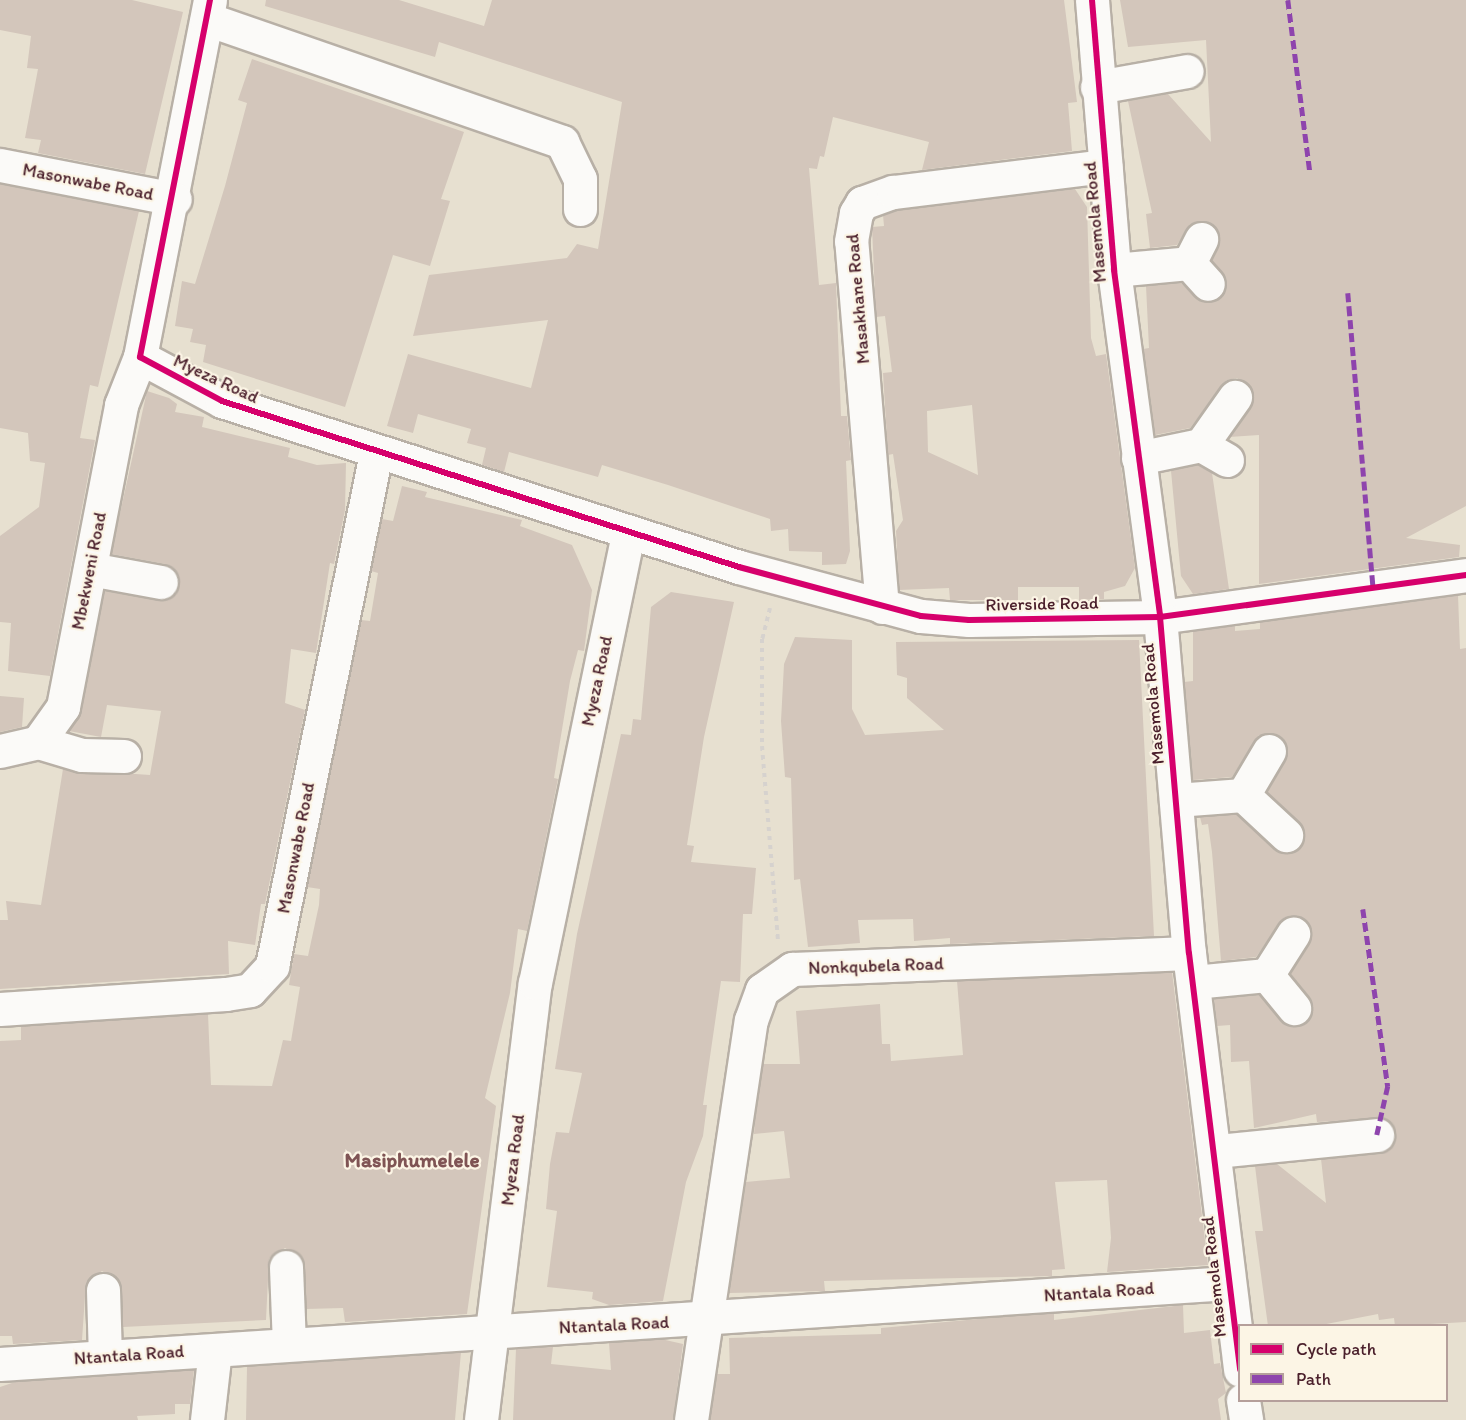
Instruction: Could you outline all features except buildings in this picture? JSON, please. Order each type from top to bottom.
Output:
[{"type":"street","name":"Masemola Road","points":[[1092,0],[1096,87],[1114,270],[1160,617],[1192,967],[1217,1151],[1228,1283],[1238,1362]]},
{"type":"street","points":[[140,357],[175,199],[208,9],[555,139],[574,160],[580,209]]},
{"type":"street","points":[[1096,87],[1187,71]]},
{"type":"street","name":"Masonwabe Road","points":[[0,165],[175,199]]},
{"type":"street","name":"Masakhane Road","points":[[882,607],[851,241],[856,213],[868,200],[893,192],[1105,166]]},
{"type":"street","points":[[1114,270],[1199,262]]},
{"type":"street","name":"Myeza Road","points":[[140,357],[222,401],[376,453],[628,532],[535,983],[481,1420]]},
{"type":"street","name":"Mbekweni Road","points":[[38,742],[63,707],[121,405],[140,357]]},
{"type":"street","points":[[1138,458],[1214,452],[1235,397]]},
{"type":"street","name":"Masonwabe Road","points":[[0,1009],[226,994],[250,990],[272,966],[376,453]]},
{"type":"street","name":"Riverside Road","points":[[628,532],[777,578],[882,607],[969,620],[1160,617],[1466,575]]},
{"type":"street","points":[[90,569],[161,582]]},
{"type":"street","points":[[0,750],[38,742],[100,758],[124,756]]},
{"type":"street","points":[[1243,795],[1269,752]]},
{"type":"street","points":[[1176,800],[1243,795],[1286,835]]},
{"type":"street","points":[[1293,934],[1267,975],[1294,1008]]},
{"type":"street","name":"Nonkqubela Road","points":[[691,1420],[703,1320],[754,1004],[762,990],[792,969],[1192,967],[1267,975]]},
{"type":"street","points":[[1217,1151],[1377,1135]]},
{"type":"street","points":[[286,1267],[289,1344]]},
{"type":"street","name":"Ntantala Road","points":[[0,1364],[492,1331],[703,1320],[1228,1283]]},
{"type":"street","points":[[103,1290],[105,1356]]},
{"type":"street","points":[[207,1420],[215,1350]]},
{"type":"street","points":[[1243,1402],[1246,1420]]},
{"type":"path","points":[[777,578],[762,639],[762,746],[779,951],[792,969]]},
{"type":"marked path","points":[[1288,0],[1310,172]]},
{"type":"marked path","points":[[1348,293],[1373,586]]},
{"type":"marked path","points":[[1363,909],[1388,1086],[1377,1135]]},
{"type":"cycle path","points":[[210,0],[140,357],[222,401],[739,567],[921,616],[969,620],[1160,617],[1466,575]]},
{"type":"cycle path","points":[[1092,0],[1114,270],[1160,617],[1189,953],[1238,1354]]},
{"type":"district","name":"Masiphumelele","points":[[412,1160]]}]
